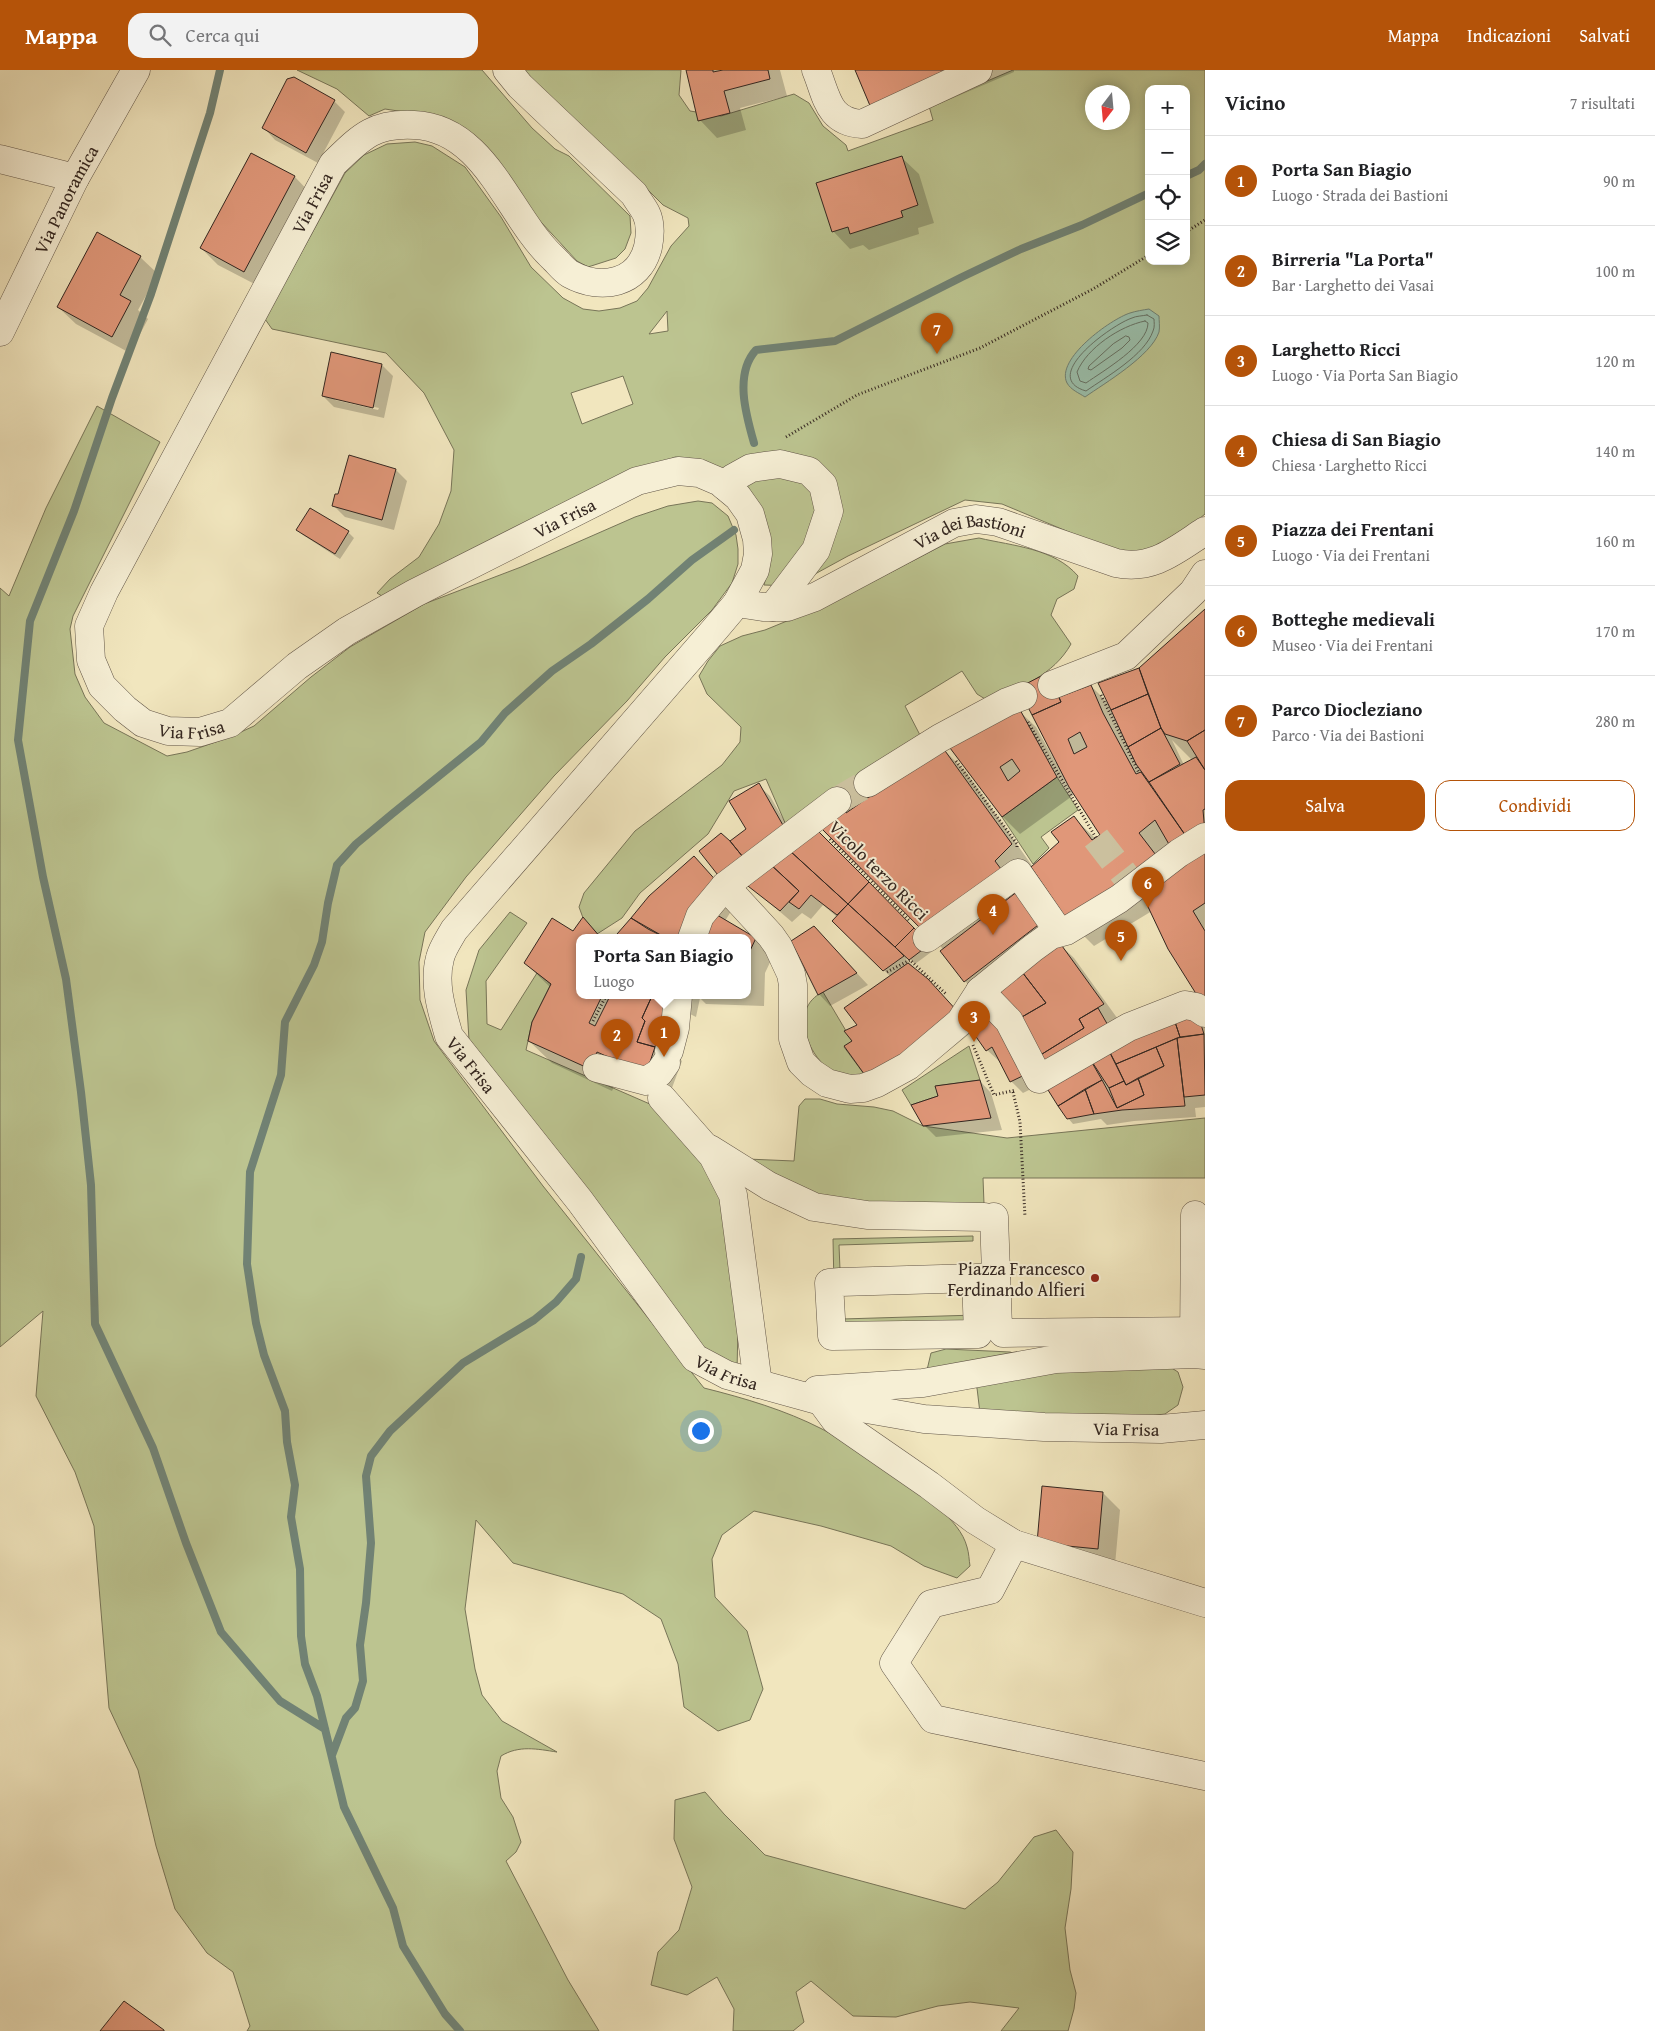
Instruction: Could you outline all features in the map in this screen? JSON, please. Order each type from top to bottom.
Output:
[{"type":"street","name":"Via Panoramica","points":[[0,332],[75,178],[136,70]]},
{"type":"street","name":"Via Frisa","points":[[507,70],[520,86],[634,194],[647,214],[650,238],[645,257],[633,273],[611,283],[592,282],[569,273],[538,244],[483,163],[458,138],[428,126],[398,124],[376,128],[358,140],[333,164],[104,592],[89,626],[91,660],[102,686],[125,709],[144,723],[168,731],[200,732],[230,723],[297,666],[347,631],[415,593],[637,481],[678,471],[699,473],[720,482],[738,497],[750,514],[758,539],[755,570],[737,603],[454,930],[440,958],[438,987],[442,1011],[450,1036],[580,1202],[695,1358],[727,1375],[821,1401],[924,1419],[1044,1428],[1160,1429],[1205,1425]]},
{"type":"street","points":[[816,70],[834,114],[849,123],[862,124],[978,70]]},
{"type":"street","points":[[0,159],[75,178]]},
{"type":"street","points":[[725,486],[733,478],[751,468],[780,464],[809,471],[823,485],[829,510],[816,550],[773,607]]},
{"type":"street","name":"Via dei Bastioni","points":[[737,603],[788,607],[815,597],[954,523],[976,519],[998,522],[1129,566],[1143,565],[1163,558],[1205,531]]},
{"type":"street","points":[[1052,685],[1126,656],[1193,592],[1205,574]]},
{"type":"street","points":[[868,783],[940,738],[1019,698]]},
{"type":"street","points":[[693,934],[700,916],[725,886],[837,801]]},
{"type":"street","points":[[725,886],[778,946],[793,985],[793,1040],[801,1062],[812,1073],[827,1083],[850,1089],[862,1088],[876,1083],[908,1066],[960,1022],[980,992],[1055,934],[1066,931],[1119,899],[1179,853],[1205,837]]},
{"type":"street","points":[[927,938],[1018,873],[1055,934]]},
{"type":"street","points":[[980,992],[1009,1021],[1030,1084],[1121,1031],[1184,1005],[1201,1010]]},
{"type":"street","points":[[597,1068],[646,1081],[659,1073],[668,1057],[675,1028],[678,999]]},
{"type":"street","points":[[662,1098],[705,1145],[713,1156],[733,1195],[758,1384]]},
{"type":"street","points":[[705,1145],[769,1186],[814,1207],[867,1215],[989,1217],[986,1278],[978,1334],[832,1336],[829,1282],[986,1278]]},
{"type":"street","points":[[1194,1215],[1200,1343]]},
{"type":"street","points":[[986,1278],[998,1327],[1003,1333],[1200,1343]]},
{"type":"street","points":[[785,1392],[923,1383],[1056,1359],[1200,1343]]},
{"type":"street","points":[[821,1401],[835,1420],[976,1520],[1014,1544],[1205,1603]]},
{"type":"street","points":[[1014,1544],[990,1590],[931,1604],[894,1663],[933,1719],[1205,1776]]},
{"type":"path","points":[[1190,229],[1205,220]]},
{"type":"path","points":[[783,439],[858,395],[980,348],[1093,289],[1145,257]]},
{"type":"path","points":[[1089,671],[1139,773]]},
{"type":"path","points":[[1019,698],[1096,838]]},
{"type":"path","points":[[940,738],[1017,844],[1018,873]]},
{"type":"path","name":"Vicolo terzo Ricci","points":[[812,821],[927,938]]},
{"type":"path","points":[[887,972],[910,960],[928,977]]},
{"type":"path","points":[[593,1021],[604,999]]},
{"type":"path","points":[[960,1022],[976,1050],[994,1095],[1013,1091],[1030,1084]]},
{"type":"path","points":[[1013,1091],[1020,1122],[1025,1217]]},
{"type":"shaded area","points":[[297,70],[482,70],[532,128],[555,149],[569,156],[630,216],[631,233],[625,249],[616,258],[588,267],[577,261],[529,209],[424,115],[385,109],[369,116],[337,89]]},
{"type":"shaded area","points":[[524,70],[681,70],[679,95],[690,111],[721,116],[794,94],[809,103],[823,126],[846,145],[848,151],[933,120],[929,106],[1013,70],[1205,70],[1205,514],[1182,533],[1146,551],[1119,553],[1002,504],[965,500],[848,556],[793,586],[764,585],[770,561],[701,460],[675,457],[594,496],[390,601],[377,593],[390,579],[419,557],[439,524],[451,491],[454,450],[424,393],[386,353],[272,329],[265,319],[345,173],[364,155],[387,144],[415,142],[432,146],[465,167],[501,217],[531,267],[563,298],[583,309],[599,311],[620,308],[637,301],[648,288],[671,246],[689,226],[688,218],[663,205],[622,164],[531,81]],"holes":[[[667,311],[668,331],[649,334]],[[623,376],[633,404],[582,424],[571,393]]]},
{"type":"shaded area","points":[[97,406],[160,442],[73,616],[70,629],[75,674],[85,697],[104,723],[167,756],[187,752],[230,737],[254,726],[311,677],[350,647],[424,604],[521,567],[635,517],[668,506],[698,501],[712,503],[728,516],[736,535],[738,564],[732,583],[712,610],[665,657],[627,701],[554,776],[466,877],[425,932],[419,962],[420,1000],[434,1041],[543,1186],[704,1388],[749,1400],[794,1416],[822,1429],[861,1452],[928,1500],[948,1517],[963,1537],[968,1549],[970,1566],[957,1578],[924,1566],[891,1546],[821,1526],[754,1511],[722,1535],[712,1559],[715,1597],[747,1631],[763,1689],[750,1720],[718,1731],[684,1707],[678,1664],[661,1619],[623,1594],[513,1563],[476,1520],[465,1609],[475,1669],[482,1695],[502,1721],[557,1752],[521,1749],[501,1756],[497,1771],[501,1798],[513,1817],[521,1842],[516,1852],[506,1861],[568,1980],[599,2031],[247,2031],[250,2026],[233,1972],[207,1953],[175,1909],[156,1846],[138,1770],[109,1708],[94,1526],[75,1472],[36,1396],[43,1311],[0,1347],[0,588],[9,596],[46,508]]},
{"type":"shaded area","points":[[979,538],[1019,546],[1045,554],[1057,559],[1078,576],[1074,589],[1057,599],[1051,615],[1071,644],[1055,664],[1035,679],[990,702],[977,694],[962,671],[905,706],[921,737],[786,825],[766,779],[734,791],[708,834],[640,893],[622,918],[597,934],[586,926],[579,907],[584,893],[635,831],[722,765],[740,742],[741,727],[707,694],[699,676],[720,646],[742,636],[765,630],[804,614],[874,581],[945,544]]},
{"type":"shaded area","points":[[1057,777],[1078,810],[1041,837],[1049,848],[1033,864],[1002,817]]},
{"type":"shaded area","points":[[510,912],[527,923],[486,981],[487,1024],[501,1030],[537,973],[551,984],[532,1022],[526,1050],[659,1108],[727,1196],[738,1326],[737,1371],[693,1339],[469,1040],[466,990],[479,950]]},
{"type":"shaded area","points":[[823,992],[852,1041],[844,1047],[867,1078],[847,1077],[836,1074],[826,1067],[811,1046],[804,1022],[806,1010],[812,1000]]},
{"type":"shaded area","points":[[969,1046],[980,1080],[936,1086],[938,1096],[911,1105],[902,1090]]},
{"type":"shaded area","points":[[805,1099],[820,1099],[837,1104],[874,1107],[893,1111],[923,1126],[1007,1138],[1205,1118],[1205,1178],[983,1178],[984,1204],[856,1204],[809,1192],[747,1159],[794,1161],[799,1106]]},
{"type":"shaded area","points":[[973,1236],[973,1241],[839,1245],[842,1319],[976,1315],[976,1329],[835,1332],[833,1239]]},
{"type":"shaded area","points":[[946,1349],[1010,1352],[1034,1360],[1162,1362],[1178,1372],[1183,1387],[1178,1405],[1165,1414],[1134,1418],[980,1413],[977,1388],[927,1370],[931,1353]]},
{"type":"shaded area","points":[[705,1792],[765,1855],[965,1909],[998,1882],[1034,1837],[1056,1830],[1073,1852],[1071,1889],[1065,1928],[1070,1970],[1076,1993],[1068,2031],[1001,2031],[1019,2008],[970,2002],[938,2006],[896,2017],[853,2016],[811,1981],[796,1992],[804,2022],[793,2031],[733,2031],[734,2009],[717,1977],[687,1995],[651,1985],[658,1952],[679,1930],[692,1887],[674,1839],[675,1800]]},
{"type":"water","points":[[1149,309],[1159,316],[1159,332],[1147,350],[1115,377],[1085,397],[1071,388],[1067,383],[1065,373],[1069,363],[1087,341],[1121,317],[1132,312]]},
{"type":"building","points":[[686,70],[713,70],[713,72],[723,70],[768,70],[770,79],[724,91],[730,113],[698,121]]},
{"type":"building","points":[[855,70],[961,70],[871,108]]},
{"type":"building","points":[[294,77],[335,100],[306,153],[262,128],[287,79]]},
{"type":"building","points":[[251,153],[295,176],[244,272],[200,248]]},
{"type":"building","points":[[902,156],[918,205],[901,211],[903,217],[850,234],[848,227],[832,232],[816,183]]},
{"type":"building","points":[[97,232],[141,256],[120,295],[131,301],[112,337],[57,307]]},
{"type":"building","points":[[331,352],[382,364],[373,408],[322,396]]},
{"type":"building","points":[[349,455],[396,469],[382,520],[332,506],[335,494],[338,494]]},
{"type":"building","points":[[310,508],[349,531],[335,554],[296,530]]},
{"type":"building","points":[[1205,609],[1205,730],[1187,741],[1165,734],[1161,728],[1139,668]]},
{"type":"building","points":[[1139,668],[1148,694],[1111,710],[1098,683]]},
{"type":"building","points":[[1047,673],[1061,702],[1032,715],[1018,688]]},
{"type":"building","points":[[1091,685],[1103,713],[1136,774],[1141,772],[1190,842],[1174,853],[1155,820],[1139,833],[1159,859],[1070,924],[1031,867],[1059,842],[1051,832],[1074,816],[1092,840],[1100,835],[1069,787],[1032,715],[1061,702],[1059,697]],"holes":[[[1080,732],[1087,747],[1074,754],[1068,739]]]},
{"type":"building","points":[[1148,694],[1161,728],[1128,747],[1111,710]]},
{"type":"building","points":[[1019,708],[1057,777],[1002,817],[947,744]],"holes":[[[1012,759],[1020,771],[1008,781],[1000,767]]]},
{"type":"building","points":[[1161,728],[1180,764],[1149,782],[1136,764],[1128,747]]},
{"type":"building","points":[[1205,730],[1205,770],[1187,741]]},
{"type":"building","points":[[943,748],[1012,844],[995,861],[1004,873],[927,935],[821,828]]},
{"type":"building","points":[[1196,757],[1205,770],[1205,809],[1203,810],[1205,833],[1190,842],[1149,782]]},
{"type":"building","points":[[863,775],[875,793],[846,813],[832,795]]},
{"type":"building","points":[[759,783],[788,834],[747,862],[730,841],[746,829],[729,801]]},
{"type":"building","points":[[817,830],[869,882],[848,904],[789,850]]},
{"type":"building","points":[[721,833],[747,862],[721,879],[699,851]]},
{"type":"building","points":[[1205,849],[1205,903],[1193,911],[1205,931],[1205,1008],[1168,949],[1141,892]]},
{"type":"building","points":[[789,850],[848,904],[837,915],[811,895],[799,909],[789,902],[799,891],[769,863]]},
{"type":"building","points":[[694,856],[720,885],[692,934],[659,934],[631,918],[649,896]]},
{"type":"building","points":[[769,863],[799,891],[780,911],[744,883]]},
{"type":"building","points":[[869,882],[914,928],[895,947],[848,904]]},
{"type":"building","points":[[1022,888],[1046,919],[964,982],[940,951]]},
{"type":"building","points":[[848,904],[904,956],[883,971],[832,921]]},
{"type":"building","points":[[712,912],[749,934],[702,934]]},
{"type":"building","points":[[583,917],[598,934],[576,934],[576,999],[601,999],[589,1023],[595,1026],[608,999],[651,999],[642,1018],[645,1021],[637,1042],[655,1047],[646,1074],[597,1052],[590,1069],[528,1041],[532,1022],[551,984],[524,963],[552,918],[573,931]]},
{"type":"building","points":[[631,918],[658,934],[617,934]]},
{"type":"building","points":[[814,926],[857,973],[818,995],[791,941]]},
{"type":"building","points":[[914,928],[930,944],[909,960],[895,947]]},
{"type":"building","points":[[751,935],[756,938],[751,949]]},
{"type":"building","points":[[1057,939],[1104,1004],[1079,1019],[1084,1028],[1034,1059],[1015,1021],[1046,1003],[1019,968]]},
{"type":"building","points":[[908,963],[928,979],[958,1012],[915,1047],[867,1078],[844,1046],[852,1041],[844,1031],[857,1025],[844,1008]]},
{"type":"building","points":[[1019,968],[1046,1003],[1015,1021],[997,985]]},
{"type":"building","points":[[651,999],[672,1000],[659,1048],[637,1042],[645,1021],[642,1018]]},
{"type":"building","points":[[1098,1008],[1113,1034],[1042,1076],[1034,1059],[1084,1028],[1079,1019]]},
{"type":"building","points":[[1196,1009],[1204,1034],[1180,1037],[1172,1013]]},
{"type":"building","points":[[996,1010],[1033,1071],[1010,1082],[992,1047],[986,1051],[972,1031]]},
{"type":"building","points":[[1172,1013],[1180,1037],[1116,1064],[1105,1043]]},
{"type":"building","points":[[1204,1034],[1205,1095],[1184,1097],[1177,1038]]},
{"type":"building","points":[[1177,1038],[1185,1106],[1122,1110],[1094,1114],[1085,1089],[1102,1080],[1117,1108],[1144,1095],[1138,1078],[1164,1066],[1156,1047]]},
{"type":"building","points":[[1105,1043],[1124,1081],[1109,1088],[1087,1054]]},
{"type":"building","points":[[1156,1047],[1164,1066],[1126,1085],[1116,1064]]},
{"type":"building","points":[[1087,1054],[1102,1080],[1058,1106],[1043,1082]]},
{"type":"building","points":[[1138,1078],[1144,1095],[1117,1108],[1109,1088],[1124,1081],[1126,1085]]},
{"type":"building","points":[[980,1080],[991,1118],[923,1126],[911,1105],[938,1096],[935,1086]]},
{"type":"building","points":[[1085,1089],[1094,1114],[1067,1119],[1058,1106]]},
{"type":"building","points":[[1042,1486],[1103,1492],[1098,1549],[1037,1543]]},
{"type":"building","points":[[124,2001],[164,2030],[164,2031],[100,2031]]},
{"type":"waterway","points":[[220,70],[210,113],[151,294],[112,398],[74,511],[30,621],[18,740],[43,877],[66,979],[81,1092],[91,1185],[95,1324],[153,1448],[186,1543],[221,1632],[280,1701],[325,1729]]},
{"type":"waterway","points":[[1188,175],[1199,170],[1205,164]]},
{"type":"waterway","points":[[754,443],[745,408],[744,383],[745,371],[749,360],[756,350],[835,341],[1021,249],[1082,225],[1145,195]]},
{"type":"waterway","points":[[460,2031],[445,2014],[403,1946],[393,1908],[344,1807],[317,1696],[305,1664],[301,1636],[300,1569],[291,1517],[295,1485],[287,1442],[285,1411],[264,1355],[256,1323],[247,1264],[250,1172],[281,1075],[285,1022],[314,965],[322,942],[328,903],[337,865],[356,844],[481,742],[505,713],[552,671],[591,644],[648,599],[692,560],[734,530]]},
{"type":"waterway","points":[[332,1755],[346,1718],[355,1708],[363,1681],[360,1645],[371,1543],[366,1476],[371,1456],[390,1431],[463,1363],[534,1320],[556,1302],[576,1279],[581,1257]]},
{"type":"tunnel","points":[[837,801],[868,783]]},
{"type":"tunnel","points":[[1096,838],[1135,888]]},
{"type":"place","name":"Parco Diocleziano","points":[[937,354]]},
{"type":"place","name":"Botteghe medievali","points":[[1148,908]]},
{"type":"place","name":"Chiesa di San Biagio","points":[[993,935]]},
{"type":"place","name":"Piazza dei Frentani","points":[[1121,961]]},
{"type":"place","name":"Larghetto Ricci","points":[[974,1042]]},
{"type":"place","name":"Porta San Biagio","points":[[664,1057]]},
{"type":"place","name":"Birreria \"La Porta\"","points":[[617,1060]]},
{"type":"place","name":"Piazza Francesco Ferdinando Alfieri","points":[[1095,1278]]}]
